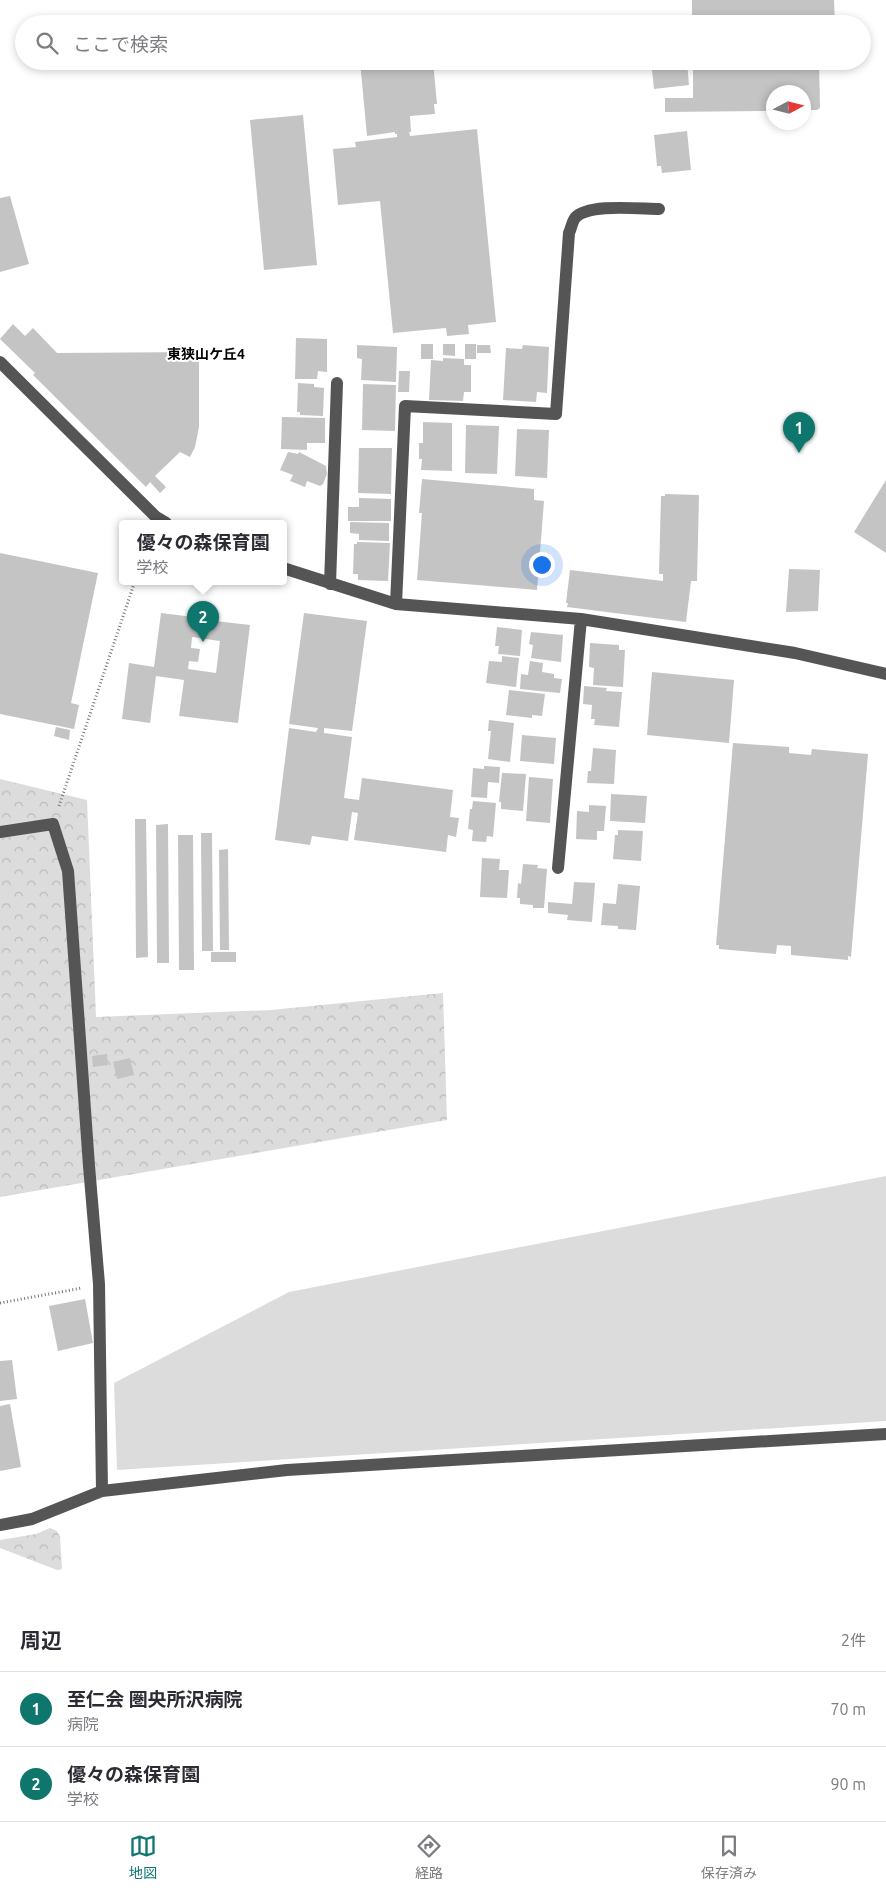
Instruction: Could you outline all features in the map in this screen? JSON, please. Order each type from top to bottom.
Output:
[{"type":"street","points":[[396,604],[405,406],[556,414],[569,233],[575,218],[590,210],[608,208],[659,209]]},
{"type":"street","points":[[0,362],[161,520]]},
{"type":"street","points":[[330,584],[337,383]]},
{"type":"street","points":[[287,569],[396,604],[580,619],[795,653],[886,674]]},
{"type":"street","points":[[558,868],[580,619]]},
{"type":"street","points":[[0,832],[53,824],[68,871],[89,1166],[100,1284],[102,1491]]},
{"type":"street","points":[[0,1525],[32,1519],[102,1491],[287,1470],[886,1434]]},
{"type":"path","points":[[53,824],[133,585]]},
{"type":"path","points":[[0,1303],[100,1284]]},
{"type":"green space","points":[[0,779],[87,800],[96,1017],[271,1010],[443,993],[447,1120],[0,1197]]},
{"type":"green space","points":[[886,1176],[886,1421],[117,1470],[114,1383],[289,1292]]},
{"type":"green space","points":[[50,1528],[57,1531],[60,1537],[62,1569],[57,1570],[0,1548],[0,1540],[36,1534]]},
{"type":"building","points":[[692,0],[834,0],[835,15],[692,15]]},
{"type":"building","points":[[361,70],[434,70],[437,104],[434,104],[435,114],[410,116],[410,136],[477,129],[496,322],[468,325],[469,334],[447,336],[446,328],[393,333],[380,201],[338,205],[333,149],[356,147],[355,142],[397,137],[397,134],[395,132],[367,136]]},
{"type":"building","points":[[652,70],[688,70],[689,85],[654,89]]},
{"type":"building","points":[[693,70],[819,70],[820,108],[817,110],[811,110],[811,85],[766,85],[766,111],[665,112],[665,98],[693,98]]},
{"type":"building","points":[[303,115],[317,265],[264,270],[250,120]]},
{"type":"building","points":[[687,131],[691,170],[662,173],[661,166],[657,166],[654,135]]},
{"type":"building","points":[[10,196],[29,264],[0,272],[0,198]]},
{"type":"building","points":[[13,324],[25,336],[33,328],[57,353],[199,352],[199,427],[195,447],[190,457],[180,452],[155,476],[166,487],[160,493],[150,482],[146,487],[33,375],[35,373],[0,339]]},
{"type":"building","points":[[296,338],[327,339],[327,372],[318,371],[317,379],[295,379]]},
{"type":"building","points":[[421,344],[433,344],[433,359],[421,359]]},
{"type":"building","points":[[443,344],[455,344],[455,356],[443,355]]},
{"type":"building","points":[[465,344],[476,344],[476,359],[465,359]]},
{"type":"building","points":[[357,345],[397,347],[396,382],[361,380],[362,359],[357,358]]},
{"type":"building","points":[[477,345],[490,345],[491,353],[477,353]]},
{"type":"building","points":[[523,345],[549,347],[547,393],[537,392],[536,402],[503,400],[506,348],[522,349]]},
{"type":"building","points":[[443,358],[464,359],[464,365],[471,365],[471,392],[464,392],[463,401],[429,400],[431,360],[443,361]]},
{"type":"building","points":[[399,371],[410,371],[409,392],[398,392]]},
{"type":"building","points":[[298,383],[314,384],[314,387],[324,388],[323,416],[300,415],[300,412],[297,412]]},
{"type":"building","points":[[363,384],[396,385],[395,431],[362,430]]},
{"type":"building","points":[[282,417],[325,418],[325,443],[307,443],[307,450],[281,449]]},
{"type":"building","points":[[423,422],[452,423],[452,471],[421,470],[422,459],[419,459],[419,443],[423,443]]},
{"type":"building","points":[[466,425],[499,426],[497,474],[465,473]]},
{"type":"building","points":[[517,429],[549,430],[547,478],[515,476]]},
{"type":"building","points":[[359,448],[392,448],[391,494],[358,493]]},
{"type":"building","points":[[288,452],[298,454],[299,452],[326,466],[327,474],[323,484],[320,486],[307,481],[305,487],[290,481],[293,475],[280,470]]},
{"type":"building","points":[[422,479],[534,489],[534,500],[544,501],[537,590],[417,580],[422,513],[419,513]]},
{"type":"building","points":[[886,480],[886,553],[854,532]]},
{"type":"building","points":[[665,494],[699,495],[697,581],[691,581],[686,622],[567,607],[570,570],[663,581],[663,574],[659,574],[661,496],[665,496]]},
{"type":"building","points":[[359,498],[391,499],[391,521],[348,521],[348,507],[359,507]]},
{"type":"building","points":[[350,522],[389,523],[389,541],[359,540],[359,534],[350,533]]},
{"type":"building","points":[[357,542],[390,543],[388,581],[358,580],[358,574],[353,574],[354,544],[357,544]]},
{"type":"building","points":[[0,553],[98,573],[71,703],[79,705],[74,729],[0,714]]},
{"type":"building","points":[[789,569],[820,570],[818,611],[786,612]]},
{"type":"building","points":[[194,608],[217,611],[215,621],[250,625],[238,723],[179,716],[184,680],[156,676],[150,723],[122,719],[129,663],[154,667],[161,613],[193,617]],"holes":[[[192,637],[220,641],[216,673],[188,669],[189,661],[198,662],[200,649],[191,648]]]},
{"type":"building","points":[[304,613],[367,621],[352,731],[324,728],[324,733],[352,737],[344,798],[359,800],[362,778],[453,790],[450,817],[459,818],[456,837],[448,835],[446,852],[354,840],[358,813],[352,812],[348,841],[312,836],[310,845],[275,840],[289,728],[316,732],[318,728],[289,724]]},
{"type":"building","points":[[497,627],[522,630],[520,656],[498,654],[499,646],[495,646]]},
{"type":"building","points":[[531,632],[563,635],[561,662],[531,658],[533,645],[529,644]]},
{"type":"building","points":[[590,643],[619,645],[619,650],[625,650],[623,687],[593,685],[594,668],[589,667]]},
{"type":"building","points":[[502,656],[519,658],[516,687],[486,683],[489,661],[502,662]]},
{"type":"building","points":[[530,661],[543,663],[542,672],[554,674],[554,678],[562,679],[560,693],[520,689],[521,674],[528,675]]},
{"type":"building","points":[[652,672],[734,680],[729,743],[647,735]]},
{"type":"building","points":[[584,686],[607,688],[606,691],[622,692],[619,727],[594,725],[595,719],[591,719],[592,705],[583,704]]},
{"type":"building","points":[[509,690],[545,694],[542,716],[532,715],[532,718],[506,715]]},
{"type":"building","points":[[489,720],[514,723],[510,762],[488,759],[491,731],[488,731]]},
{"type":"building","points":[[56,727],[70,730],[69,740],[54,736]]},
{"type":"building","points":[[522,735],[556,738],[554,764],[520,761]]},
{"type":"building","points":[[733,743],[789,747],[789,753],[811,755],[812,749],[868,754],[851,957],[848,956],[848,960],[791,955],[791,946],[777,945],[776,954],[719,949],[719,945],[716,945]]},
{"type":"building","points":[[593,748],[616,750],[614,784],[587,783],[588,771],[591,771]]},
{"type":"building","points":[[484,766],[500,767],[499,783],[488,782],[487,798],[471,797],[473,768],[484,769]]},
{"type":"building","points":[[502,773],[526,774],[523,811],[501,809],[501,802],[499,802]]},
{"type":"building","points":[[529,777],[553,779],[550,823],[526,821]]},
{"type":"building","points":[[611,794],[647,796],[645,823],[610,821]]},
{"type":"building","points":[[473,801],[496,803],[493,837],[487,836],[486,842],[472,841],[473,830],[468,829],[470,809],[472,809]]},
{"type":"building","points":[[589,805],[606,806],[604,831],[597,831],[597,840],[576,839],[577,811],[589,812]]},
{"type":"building","points":[[135,819],[146,819],[148,957],[136,958]]},
{"type":"building","points":[[168,824],[169,963],[157,963],[156,825]]},
{"type":"building","points":[[618,830],[643,831],[641,861],[613,859],[615,835],[618,835]]},
{"type":"building","points":[[201,833],[212,833],[213,951],[202,951]]},
{"type":"building","points":[[178,835],[193,835],[194,970],[179,970]]},
{"type":"building","points":[[228,849],[229,950],[220,950],[219,850]]},
{"type":"building","points":[[482,858],[500,859],[499,870],[509,870],[507,898],[480,897]]},
{"type":"building","points":[[523,864],[538,865],[537,868],[547,869],[544,908],[533,908],[533,905],[520,904],[520,898],[517,898],[518,883],[521,884]]},
{"type":"building","points":[[574,882],[595,883],[592,922],[567,920],[568,915],[548,913],[548,902],[572,904]]},
{"type":"building","points":[[618,884],[640,886],[636,930],[618,929],[618,926],[601,925],[603,903],[616,904]]},
{"type":"building","points":[[211,952],[236,952],[236,962],[211,962]]},
{"type":"building","points":[[107,1054],[108,1065],[93,1067],[92,1056]]},
{"type":"building","points":[[130,1058],[134,1075],[117,1079],[113,1062]]},
{"type":"building","points":[[85,1299],[93,1343],[58,1351],[49,1306]]},
{"type":"building","points":[[12,1360],[17,1399],[0,1401],[0,1361]]},
{"type":"building","points":[[10,1404],[21,1467],[0,1471],[0,1406]]},
{"type":"place","name":"至仁会 圏央所沢病院","points":[[799,453]]},
{"type":"place","name":"優々の森保育園","points":[[203,642]]},
{"type":"district","name":"東狭山ケ丘4","points":[[206,354]]}]
